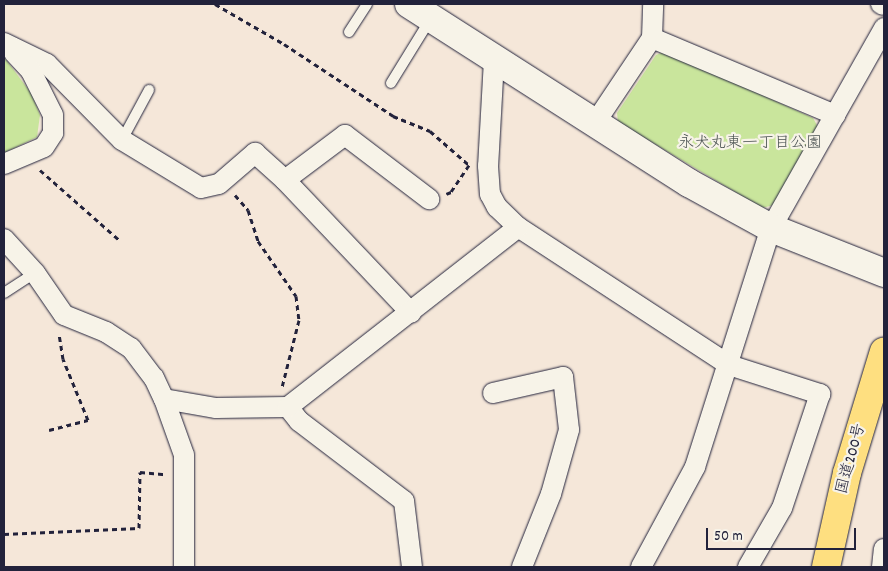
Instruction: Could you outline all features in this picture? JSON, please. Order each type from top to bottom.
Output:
[{"type":"highway","name":"国道200号","points":[[826,567],[847,473],[884,351]]},
{"type":"street","points":[[595,123],[652,38],[653,4]]},
{"type":"street","points":[[420,11],[689,183],[771,228],[884,273]]},
{"type":"street","points":[[641,567],[695,467],[729,366],[771,228],[884,28]]},
{"type":"street","points":[[652,38],[836,115]]},
{"type":"street","points":[[4,43],[47,64],[122,140],[200,188],[219,184],[254,152],[285,180],[411,313]]},
{"type":"street","points":[[4,43],[31,71],[53,115],[53,132],[44,147],[4,164]]},
{"type":"street","points":[[494,60],[488,166],[490,194],[497,207],[518,227],[729,366],[820,394],[782,508],[748,567]]},
{"type":"street","points":[[285,180],[346,135],[429,199]]},
{"type":"street","points":[[164,399],[216,408],[288,407],[411,313],[518,227]]},
{"type":"street","points":[[4,239],[35,272],[64,315],[106,332],[131,348],[154,378],[164,399],[184,455],[186,475],[184,567]]},
{"type":"street","points":[[493,393],[563,377],[569,430],[551,494],[522,567]]},
{"type":"street","points":[[288,407],[299,421],[404,501],[412,567]]},
{"type":"street","points":[[882,567],[884,549]]},
{"type":"lane","points":[[349,32],[367,4]]},
{"type":"lane","points":[[391,83],[420,11]]},
{"type":"lane","points":[[122,140],[149,90]]},
{"type":"lane","points":[[4,294],[35,272]]},
{"type":"path","points":[[215,4],[284,44],[393,116],[430,131],[469,165],[451,192],[429,199]]},
{"type":"path","points":[[24,157],[119,240]]},
{"type":"path","points":[[219,184],[240,198],[248,210],[258,241],[296,296],[299,320],[280,383],[288,407]]},
{"type":"path","points":[[49,430],[88,420],[58,339],[64,315]]},
{"type":"path","points":[[4,534],[139,528],[140,472],[186,475]]},
{"type":"green space","name":"永犬丸東一丁目公園","points":[[665,51],[813,118],[818,127],[774,205],[762,208],[618,122],[617,113],[656,55]]},
{"type":"green space","points":[[4,57],[31,93],[40,115],[37,137],[4,153]]}]
